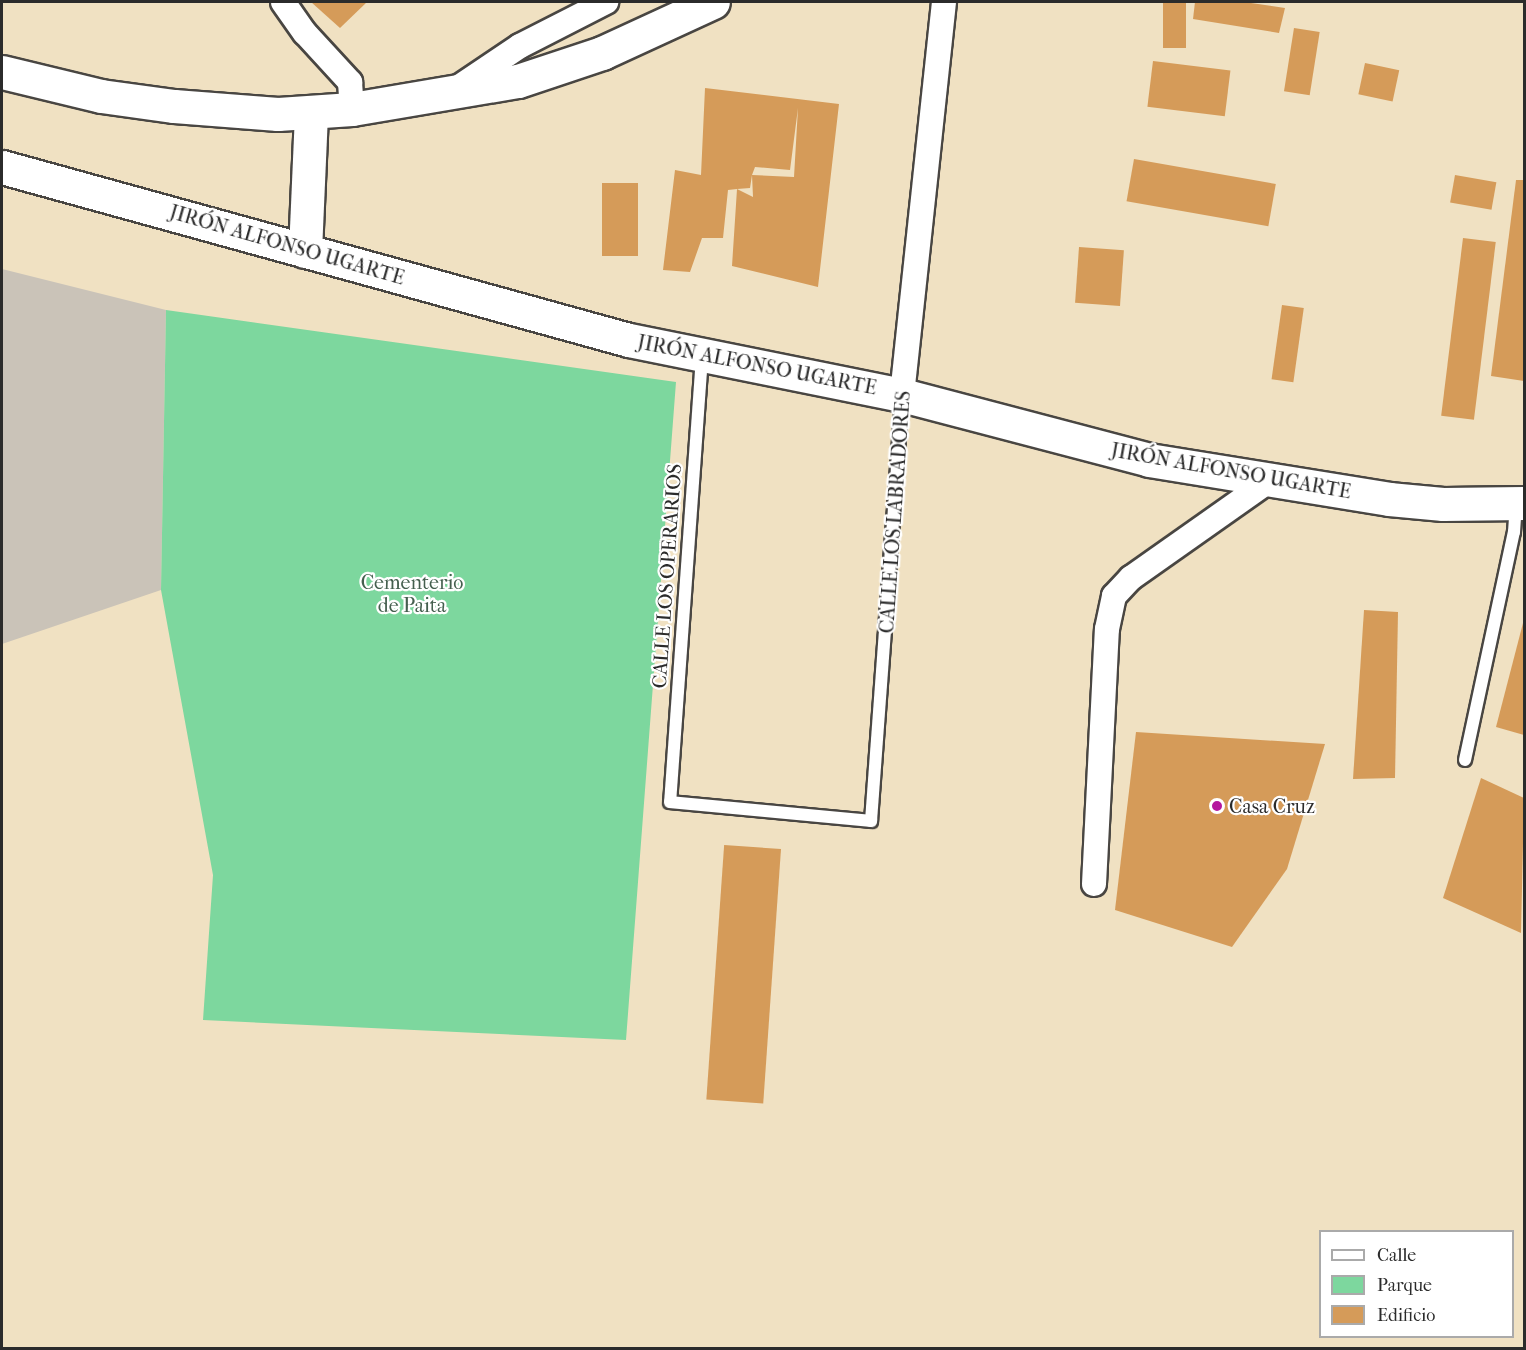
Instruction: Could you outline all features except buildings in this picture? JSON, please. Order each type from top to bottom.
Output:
[{"type":"main road","points":[[2,72],[101,96],[174,106],[249,113],[352,109],[447,95],[518,81],[602,53],[713,2]]},
{"type":"main road","points":[[304,251],[311,112]]},
{"type":"main road","name":"JIRÓN ALFONSO UGARTE","points":[[2,167],[629,340],[902,394],[1149,460],[1270,480],[1443,504],[1520,518]]},
{"type":"street","points":[[283,2],[304,33],[350,82],[352,109]]},
{"type":"street","points":[[447,95],[519,46],[606,2]]},
{"type":"street","name":"CALLE LOS LABRADORES","points":[[902,394],[944,2]]},
{"type":"street","points":[[1094,884],[1107,629],[1114,596],[1131,578],[1270,480]]},
{"type":"lane","name":"CALLE LOS OPERARIOS","points":[[670,802],[703,353]]},
{"type":"lane","name":"CALLE LOS LABRADORES","points":[[670,802],[871,821],[902,394]]},
{"type":"lane","points":[[1465,760],[1520,518]]},
{"type":"shaded area","points":[[2,269],[166,310],[161,590],[2,644]]},
{"type":"green space","name":"Cementerio de Paita","points":[[166,310],[676,382],[626,1040],[203,1020],[213,875],[161,590]]},
{"type":"place","name":"Casa Cruz","points":[[1217,806]]}]
